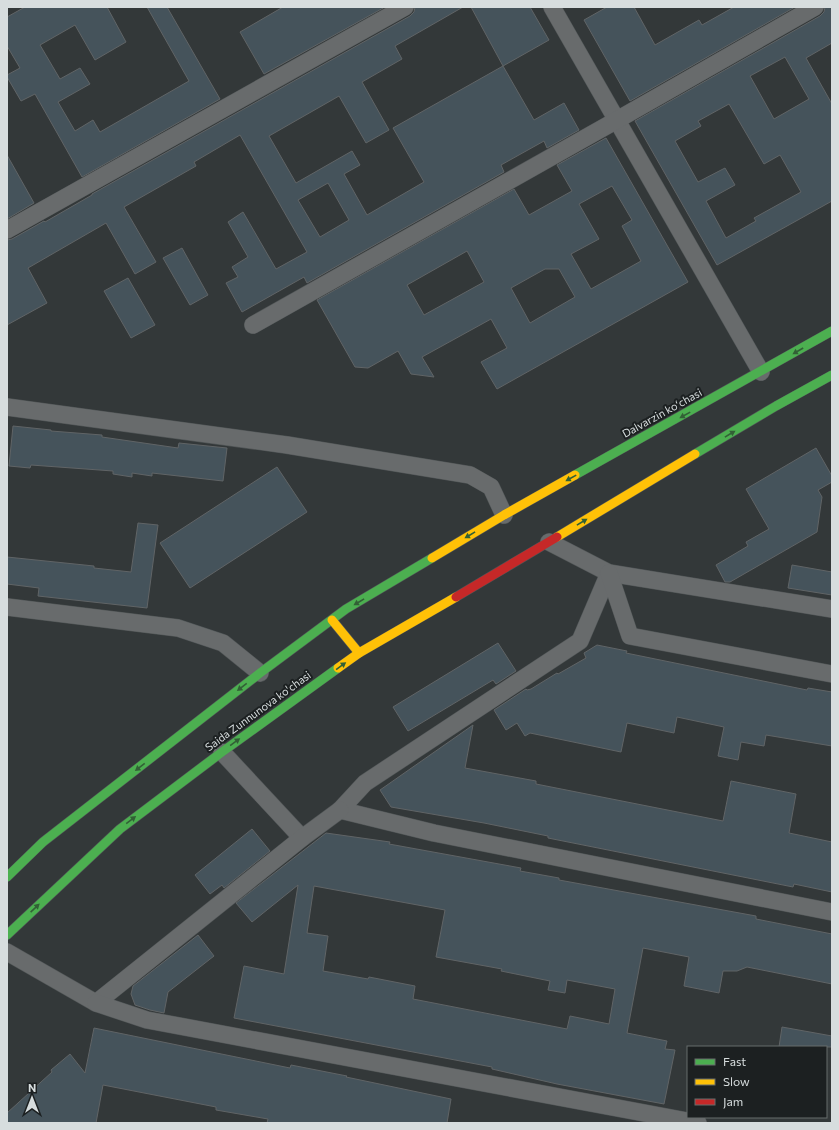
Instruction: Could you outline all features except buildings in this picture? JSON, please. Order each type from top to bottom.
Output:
[{"type":"main road","name":"Dalvarzin koʻchasi","points":[[504,515],[832,331]]},
{"type":"main road","points":[[549,542],[776,406],[832,375]]},
{"type":"main road","points":[[7,877],[43,842],[260,672],[346,609],[504,515]]},
{"type":"main road","name":"Saida Zunnunova ko'chasi","points":[[7,935],[120,829],[222,752],[359,653],[549,542]]},
{"type":"main road","points":[[332,620],[359,653]]},
{"type":"street","points":[[7,230],[405,7]]},
{"type":"street","points":[[552,7],[761,372]]},
{"type":"street","points":[[253,325],[815,7]]},
{"type":"street","points":[[7,407],[287,445],[470,475],[491,487],[504,515]]},
{"type":"street","points":[[549,542],[609,573],[832,608]]},
{"type":"street","points":[[609,573],[630,636],[832,674]]},
{"type":"street","points":[[96,1003],[302,838],[340,810],[365,783],[580,641],[609,573]]},
{"type":"street","points":[[7,607],[178,628],[223,643],[260,672]]},
{"type":"street","points":[[222,752],[302,838]]},
{"type":"street","points":[[340,810],[434,833],[832,912]]},
{"type":"street","points":[[7,952],[96,1003],[147,1020],[698,1123]]},
{"type":"traffic: fast","points":[[575,475],[832,331]]},
{"type":"traffic: fast","points":[[695,454],[832,375]]},
{"type":"traffic: fast","points":[[7,877],[43,842],[260,673],[346,609],[432,558]]},
{"type":"traffic: fast","points":[[7,935],[120,829],[222,752],[338,668]]},
{"type":"traffic: slow","points":[[557,537],[695,454]]},
{"type":"traffic: slow","points":[[432,558],[575,475]]},
{"type":"traffic: slow","points":[[338,668],[359,653],[456,597]]},
{"type":"traffic: slow","points":[[332,620],[359,653]]},
{"type":"traffic: jam","points":[[456,597],[557,537]]}]
